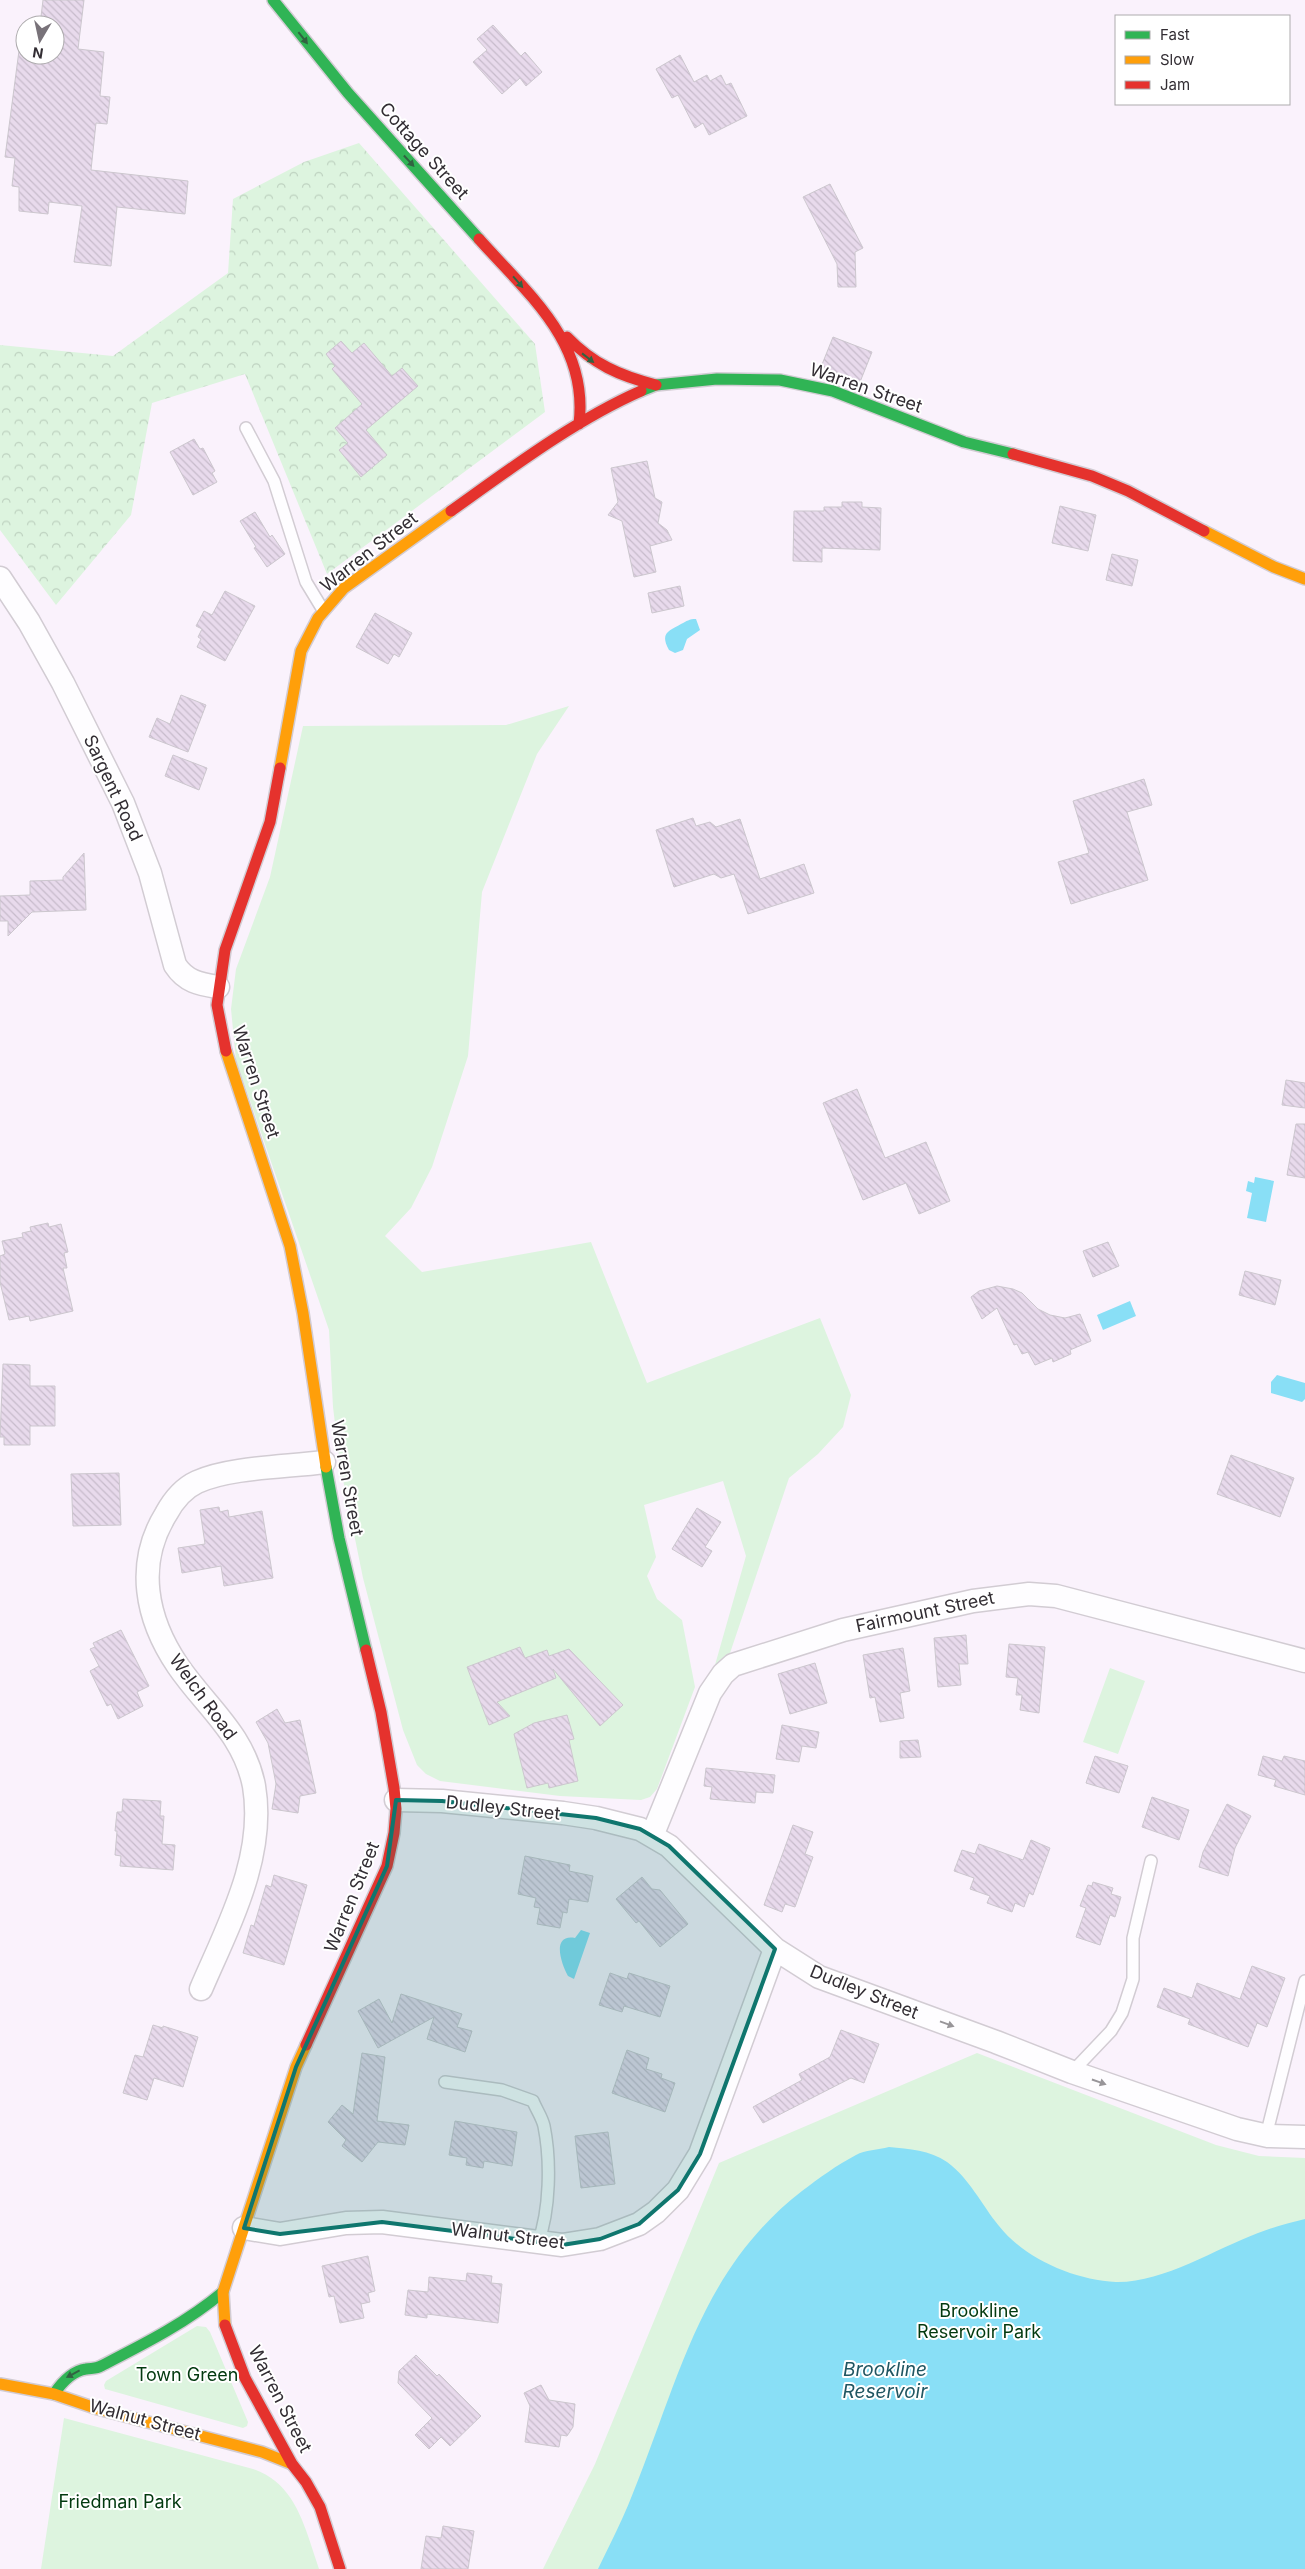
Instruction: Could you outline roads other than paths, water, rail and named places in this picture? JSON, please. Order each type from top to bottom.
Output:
[{"type":"street","name":"Cottage Street","points":[[273,0],[348,93],[486,244],[580,351],[599,366],[621,376],[656,385]]},
{"type":"street","name":"Cottage Street","points":[[554,323],[573,359],[579,380],[582,401],[579,424]]},
{"type":"street","name":"Warren Street","points":[[340,2569],[320,2507],[306,2482],[292,2464],[245,2378],[224,2324],[223,2292],[274,2128],[296,2067],[387,1866],[395,1831],[396,1800],[378,1700],[335,1518],[324,1462],[299,1281],[290,1246],[229,1062],[218,1017],[218,987],[233,925],[270,822],[301,651],[313,625],[324,610],[352,582],[521,461],[579,424],[621,400],[656,385],[717,379],[760,379],[795,382],[832,391],[964,442],[1064,467],[1128,491],[1274,567],[1305,579]]},
{"type":"street","name":"Sargent Road","points":[[0,578],[29,622],[63,683],[123,803],[150,873],[175,965],[180,973],[192,981],[218,987]]},
{"type":"street","name":"Welch Road","points":[[201,1989],[235,1910],[249,1866],[255,1833],[254,1788],[244,1756],[233,1736],[216,1711],[178,1666],[155,1622],[146,1586],[150,1549],[157,1528],[168,1511],[184,1491],[197,1482],[242,1472],[324,1462]]},
{"type":"street","name":"Fairmount Street","points":[[652,1836],[710,1693],[727,1669],[769,1652],[843,1630],[1001,1596],[1029,1594],[1056,1596],[1305,1661]]},
{"type":"street","name":"Dudley Street","points":[[396,1800],[442,1801],[596,1818],[623,1823],[669,1846],[710,1883],[775,1948],[819,1978],[1072,2072],[1228,2126],[1266,2136],[1305,2137]]},
{"type":"street","name":"Walnut Street","points":[[244,2228],[280,2234],[330,2225],[382,2222],[538,2243],[574,2244],[616,2234],[639,2224],[656,2212],[678,2190],[700,2154],[775,1948]]},
{"type":"street","points":[[54,2394],[62,2380],[86,2367],[96,2373],[198,2313],[223,2292]]},
{"type":"street","name":"Walnut Street","points":[[0,2384],[54,2394],[98,2409],[262,2452],[292,2464]]},
{"type":"street","name":"Walnut Street","points":[[54,2394],[69,2392],[77,2387]]},
{"type":"lane","points":[[246,428],[274,481],[306,582],[324,610]]},
{"type":"lane","points":[[1072,2072],[1111,2031],[1122,2013],[1133,1979],[1133,1938],[1151,1861]]},
{"type":"lane","points":[[1266,2136],[1305,1981]]},
{"type":"lane","points":[[445,2082],[502,2090],[533,2101],[544,2125],[547,2165],[547,2209],[538,2243]]},
{"type":"water","points":[[696,619],[700,630],[687,639],[683,650],[675,653],[669,650],[665,639],[667,633],[687,621]]},
{"type":"water","points":[[1255,1177],[1274,1181],[1266,1222],[1247,1218],[1252,1193],[1246,1191],[1248,1181],[1254,1183]]},
{"type":"water","points":[[1130,1301],[1136,1316],[1103,1330],[1097,1315]]},
{"type":"water","points":[[1277,1375],[1305,1383],[1305,1399],[1302,1402],[1271,1393],[1271,1382]]},
{"type":"water","points":[[581,1930],[590,1933],[574,1979],[568,1976],[565,1970],[560,1945],[563,1940],[575,1938]]},
{"type":"water","name":"Brookline Reservoir","points":[[889,2147],[912,2149],[934,2155],[947,2162],[969,2184],[999,2226],[1022,2248],[1052,2266],[1084,2277],[1100,2280],[1116,2282],[1134,2281],[1152,2277],[1188,2264],[1264,2231],[1305,2219],[1305,2569],[598,2569],[629,2503],[696,2329],[716,2291],[739,2256],[767,2222],[815,2181],[860,2153]]},
{"type":"park label","name":"Brookline Reservoir Park","points":[[979,2321]]},
{"type":"park label","name":"Town Green","points":[[187,2375]]},
{"type":"park label","name":"Friedman Park","points":[[120,2502]]}]
